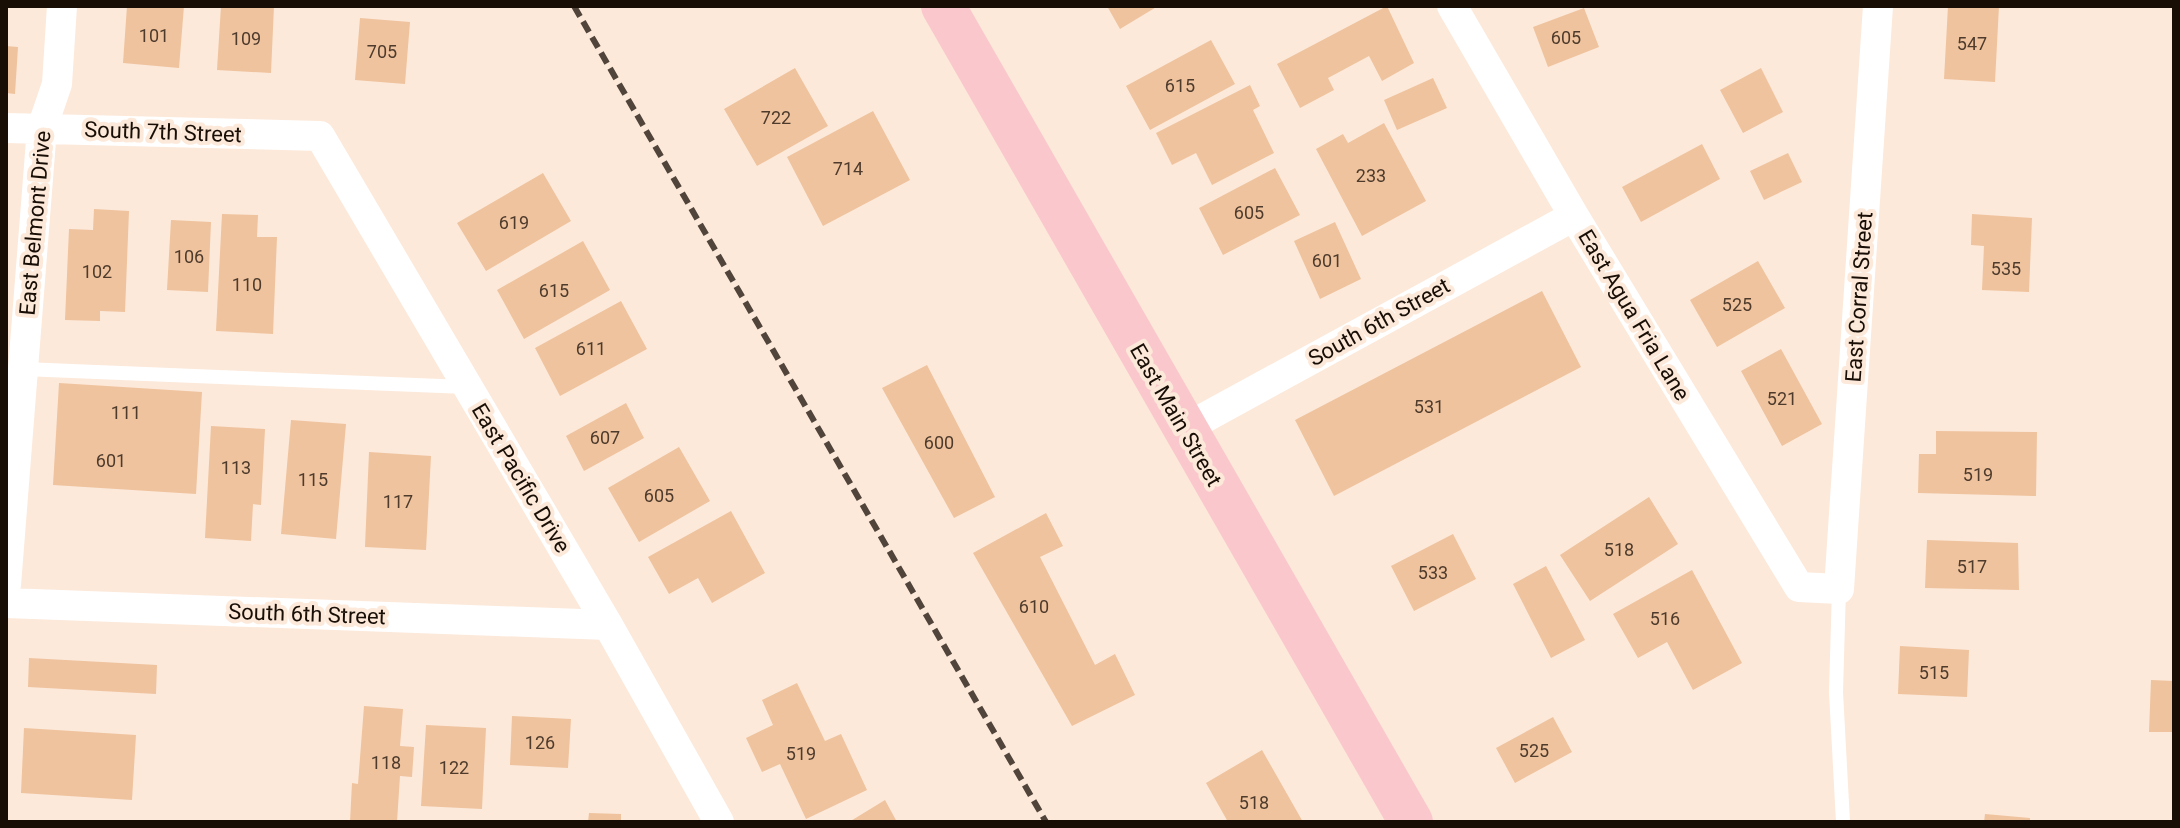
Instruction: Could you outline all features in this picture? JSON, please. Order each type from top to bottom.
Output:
[{"type":"main road","name":"East Main Street","points":[[943,6],[1411,822]]},
{"type":"street","name":"East Belmont Drive","points":[[6,585],[42,128],[57,84],[62,6]]},
{"type":"street","name":"East Agua Fria Lane","points":[[1452,6],[1574,216],[1799,587],[1839,589]]},
{"type":"street","name":"East Corral Street","points":[[1839,589],[1878,6]]},
{"type":"street","name":"South 7th Street","points":[[6,128],[320,136]]},
{"type":"street","name":"East Pacific Drive","points":[[320,136],[608,625],[719,822]]},
{"type":"street","name":"South 6th Street","points":[[1184,429],[1574,216]]},
{"type":"street","name":"South 6th Street","points":[[6,603],[608,625]]},
{"type":"lane","points":[[23,369],[467,387]]},
{"type":"lane","points":[[1839,589],[1836,692],[1843,822]]},
{"type":"building","points":[[127,6],[184,6],[179,68],[123,63]]},
{"type":"building","points":[[221,6],[274,6],[271,73],[217,70]]},
{"type":"building","points":[[1107,6],[1158,6],[1120,29]]},
{"type":"building","points":[[1387,6],[1414,63],[1382,81],[1369,56],[1328,78],[1334,90],[1300,108],[1277,64]]},
{"type":"building","points":[[1948,6],[1999,6],[1995,82],[1944,79]]},
{"type":"building","points":[[1584,8],[1599,47],[1548,67],[1533,27]]},
{"type":"building","points":[[360,18],[410,22],[405,84],[355,80]]},
{"type":"building","points":[[1211,40],[1235,84],[1150,130],[1126,86]]},
{"type":"building","points":[[6,46],[18,47],[15,94],[6,93]]},
{"type":"building","points":[[795,68],[828,126],[757,166],[724,109]]},
{"type":"building","points":[[1761,68],[1783,112],[1743,133],[1720,90]]},
{"type":"building","points":[[1433,78],[1447,108],[1397,130],[1384,100]]},
{"type":"building","points":[[1250,85],[1260,106],[1253,110],[1274,153],[1212,185],[1196,153],[1172,165],[1156,133]]},
{"type":"building","points":[[873,111],[910,180],[823,226],[787,157]]},
{"type":"building","points":[[1384,123],[1426,201],[1362,236],[1316,149],[1343,134],[1348,143]]},
{"type":"building","points":[[1702,144],[1720,179],[1641,222],[1622,187]]},
{"type":"building","points":[[1788,153],[1802,182],[1764,200],[1750,171]]},
{"type":"building","points":[[1275,168],[1300,215],[1223,255],[1199,208]]},
{"type":"building","points":[[543,173],[571,221],[486,271],[457,223]]},
{"type":"building","points":[[94,209],[129,211],[125,312],[100,311],[100,321],[65,320],[69,229],[93,230]]},
{"type":"building","points":[[222,214],[258,215],[257,237],[277,237],[273,334],[216,331]]},
{"type":"building","points":[[1972,214],[2032,218],[2029,292],[1982,290],[1984,246],[1971,245]]},
{"type":"building","points":[[171,220],[211,222],[208,292],[167,290]]},
{"type":"building","points":[[1335,222],[1361,279],[1320,299],[1294,241]]},
{"type":"building","points":[[583,241],[610,290],[524,339],[497,290]]},
{"type":"building","points":[[1758,261],[1785,308],[1717,347],[1690,300]]},
{"type":"building","points":[[1542,291],[1581,367],[1334,496],[1295,420]]},
{"type":"building","points":[[621,301],[647,349],[560,396],[535,348]]},
{"type":"building","points":[[1781,349],[1822,424],[1782,446],[1741,371]]},
{"type":"building","points":[[927,365],[995,497],[954,518],[882,388]]},
{"type":"building","points":[[59,383],[202,392],[196,494],[53,485]]},
{"type":"building","points":[[626,403],[644,438],[584,471],[566,436]]},
{"type":"building","points":[[291,420],[346,424],[336,539],[281,534]]},
{"type":"building","points":[[211,426],[265,429],[261,505],[253,504],[251,541],[205,538]]},
{"type":"building","points":[[1936,431],[2037,432],[2036,496],[1918,493],[1919,454],[1936,454]]},
{"type":"building","points":[[679,447],[710,501],[639,542],[608,488]]},
{"type":"building","points":[[369,452],[431,456],[426,550],[365,547]]},
{"type":"building","points":[[1649,497],[1678,544],[1590,601],[1560,555]]},
{"type":"building","points":[[731,511],[765,573],[712,603],[698,578],[669,594],[648,557]]},
{"type":"building","points":[[1046,513],[1063,546],[1040,557],[1095,665],[1115,654],[1135,695],[1072,726],[973,553]]},
{"type":"building","points":[[1453,534],[1476,579],[1414,611],[1391,566]]},
{"type":"building","points":[[1927,540],[2018,543],[2019,590],[1925,588]]},
{"type":"building","points":[[1546,566],[1585,640],[1551,658],[1513,584]]},
{"type":"building","points":[[1692,570],[1742,663],[1693,690],[1667,642],[1638,658],[1613,614]]},
{"type":"building","points":[[1900,646],[1969,650],[1967,697],[1898,694]]},
{"type":"building","points":[[29,658],[157,665],[156,694],[28,687]]},
{"type":"building","points":[[2151,680],[2174,681],[2174,732],[2149,732]]},
{"type":"building","points":[[797,683],[825,741],[841,734],[867,790],[806,819],[780,764],[762,772],[746,738],[773,725],[762,700]]},
{"type":"building","points":[[364,706],[403,709],[400,746],[414,747],[412,777],[400,776],[397,822],[350,822],[352,783],[358,784]]},
{"type":"building","points":[[512,716],[571,719],[568,768],[510,765]]},
{"type":"building","points":[[1553,717],[1572,752],[1515,783],[1496,748]]},
{"type":"building","points":[[426,725],[486,728],[482,809],[421,806]]},
{"type":"building","points":[[24,728],[136,735],[132,800],[21,793]]},
{"type":"building","points":[[1262,750],[1303,822],[1228,822],[1206,783]]},
{"type":"building","points":[[885,800],[897,822],[849,822]]},
{"type":"building","points":[[589,813],[621,814],[621,822],[588,822]]},
{"type":"building","points":[[1985,814],[2030,818],[2030,822],[1984,822]]},
{"type":"railway","points":[[574,6],[1046,822]]}]
